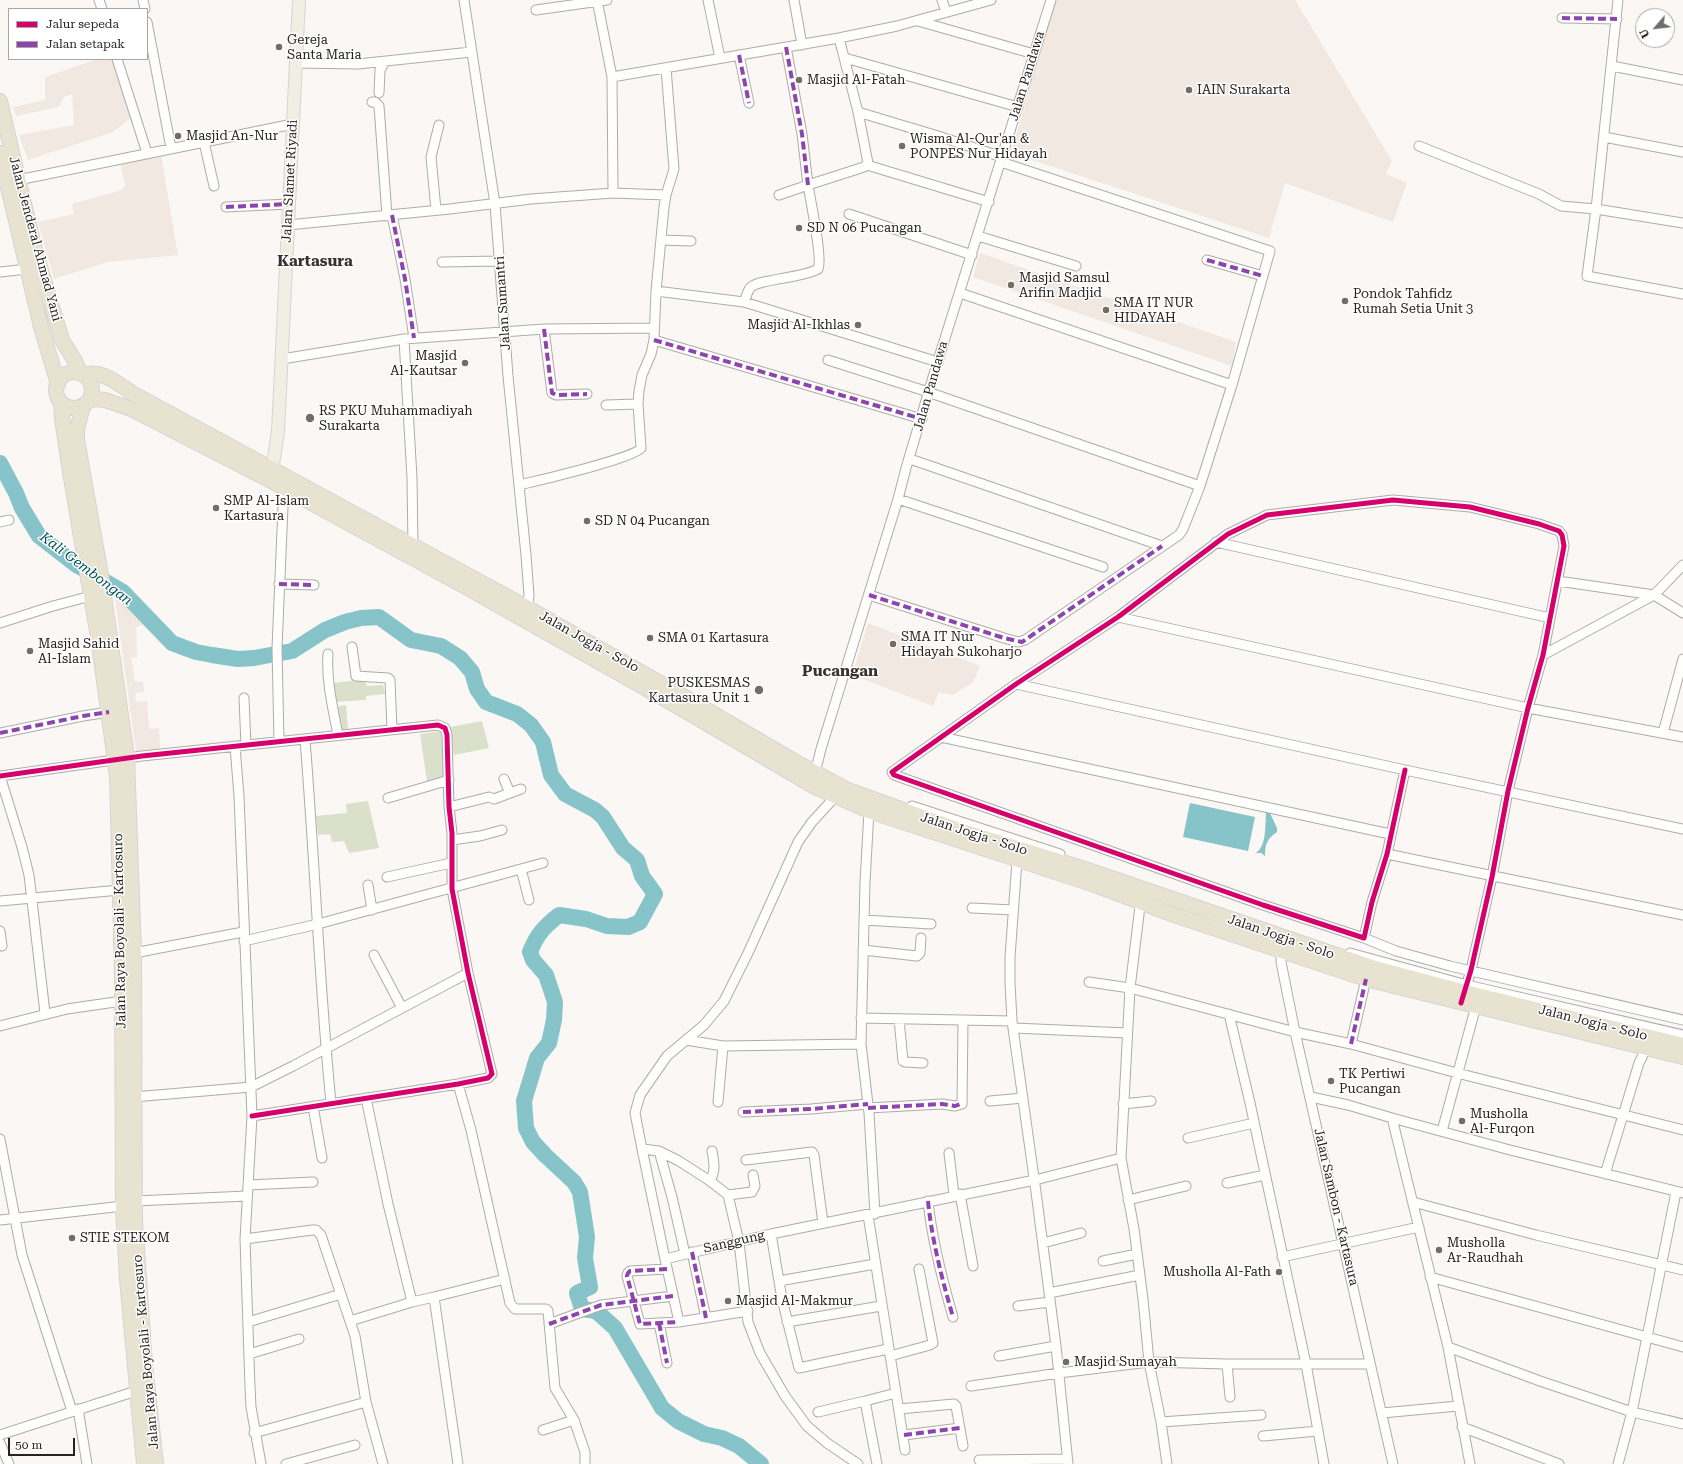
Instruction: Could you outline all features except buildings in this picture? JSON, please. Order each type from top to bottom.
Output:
[{"type":"highway","name":"Jalan Jenderal Ahmad Yani","points":[[0,101],[35,250],[60,335],[82,374]]},
{"type":"highway","name":"Jalan Jenderal Ahmad Yani","points":[[0,153],[41,327],[58,384]]},
{"type":"highway","points":[[93,372],[105,376],[278,479],[131,409],[104,400],[96,399],[77,408],[70,407],[61,402],[57,393],[58,384],[65,375],[72,373],[82,374],[93,372]]},
{"type":"highway","points":[[82,374],[90,382],[92,387],[92,392],[86,403]]},
{"type":"highway","name":"Jalan Raya Boyolali - Kartosuro","points":[[61,402],[64,433],[87,565],[97,587],[109,712],[121,760],[120,890],[122,1001],[129,1203],[156,1464]]},
{"type":"highway","name":"Jalan Raya Boyolali - Kartosuro","points":[[86,403],[77,429],[77,440],[121,760],[134,953],[134,1097],[127,1279],[136,1391],[144,1464]]},
{"type":"highway","name":"Jalan Jogja - Solo","points":[[278,479],[318,495],[528,608],[680,701],[816,787],[835,797],[962,831],[1142,889],[1366,979],[1464,993],[1498,996],[1683,1045]]},
{"type":"highway","name":"Jalan Jogja - Solo","points":[[278,479],[324,510],[471,590],[848,790],[873,806],[1017,861],[1095,886],[1140,903],[1282,944],[1464,993],[1476,1006],[1683,1057]]},
{"type":"main road","name":"Jalan Slamet Riyadi","points":[[278,479],[278,431],[299,0]]},
{"type":"street","name":"Jalan Sumantri","points":[[464,0],[496,204],[508,376],[529,588],[528,608]]},
{"type":"street","points":[[708,0],[720,58]]},
{"type":"street","points":[[794,0],[802,45]]},
{"type":"street","points":[[942,0],[946,12]]},
{"type":"street","points":[[612,77],[839,38],[916,20],[991,0]]},
{"type":"street","name":"Jalan Pandawa","points":[[815,773],[821,748],[898,499],[938,362],[1051,0]]},
{"type":"street","points":[[1618,0],[1596,209],[1587,276],[1683,294]]},
{"type":"street","points":[[536,10],[600,1],[612,77],[613,193]]},
{"type":"street","points":[[1562,18],[1617,19]]},
{"type":"street","points":[[916,20],[1034,54]]},
{"type":"street","points":[[148,27],[171,148]]},
{"type":"street","points":[[839,38],[869,159],[867,165]]},
{"type":"street","points":[[744,302],[750,288],[756,285],[815,270],[819,267],[818,248],[802,134],[786,48]]},
{"type":"street","points":[[296,63],[358,64],[471,52]]},
{"type":"street","points":[[739,55],[750,103]]},
{"type":"street","points":[[845,58],[1018,107]]},
{"type":"street","points":[[118,60],[147,153]]},
{"type":"street","points":[[379,93],[380,70],[382,67],[382,62]]},
{"type":"street","points":[[1612,66],[1683,80]]},
{"type":"street","points":[[519,485],[638,452],[641,445],[638,404],[642,375],[651,354],[654,340],[656,291],[666,195],[674,169],[666,68]]},
{"type":"street","points":[[372,102],[376,102],[379,106],[389,215],[405,279],[409,339],[413,546]]},
{"type":"street","points":[[858,112],[938,136],[1002,160],[1270,251],[1232,385],[1200,486],[1183,529],[1178,535],[1022,642],[1004,638],[868,595]]},
{"type":"street","points":[[18,180],[293,124]]},
{"type":"street","points":[[436,210],[431,157],[439,125]]},
{"type":"street","points":[[1604,137],[1683,152]]},
{"type":"street","points":[[204,142],[214,186]]},
{"type":"street","points":[[1419,146],[1539,194],[1561,206],[1596,209],[1683,223]]},
{"type":"street","points":[[779,195],[867,165],[989,202]]},
{"type":"street","points":[[288,226],[531,199],[613,193],[666,195]]},
{"type":"street","points":[[226,207],[289,204]]},
{"type":"street","points":[[849,214],[972,255]]},
{"type":"street","points":[[978,236],[1076,266]]},
{"type":"street","points":[[661,240],[691,241]]},
{"type":"street","points":[[1207,260],[1263,276]]},
{"type":"street","points":[[442,262],[499,261]]},
{"type":"street","points":[[0,272],[27,269]]},
{"type":"street","points":[[656,291],[744,302],[938,362]]},
{"type":"street","points":[[960,293],[1232,385]]},
{"type":"street","points":[[282,359],[409,339],[544,329],[654,328]]},
{"type":"street","points":[[544,329],[552,394],[586,394]]},
{"type":"street","points":[[654,340],[922,419]]},
{"type":"street","points":[[828,360],[1200,486]]},
{"type":"street","points":[[606,405],[638,404]]},
{"type":"street","points":[[910,459],[1162,546]]},
{"type":"street","points":[[278,479],[278,742]]},
{"type":"street","points":[[898,499],[1103,567]]},
{"type":"street","points":[[905,1450],[904,1435],[875,1264],[868,1106],[861,1044],[860,1018],[864,882],[873,806],[889,800],[901,802],[1144,882],[1464,993],[1471,970],[1492,877],[1508,791],[1528,708],[1543,655],[1558,581],[1564,541],[1559,531],[1540,524],[1470,507],[1393,500],[1267,515],[1228,534],[1118,617],[1016,684],[892,772],[894,775],[1263,905],[1364,938],[1396,951],[1471,970],[1683,1020]]},
{"type":"street","points":[[0,522],[9,520]]},
{"type":"street","points":[[1216,542],[1550,618]]},
{"type":"street","points":[[1543,655],[1654,595],[1683,565]]},
{"type":"street","points":[[1558,581],[1654,595],[1683,612]]},
{"type":"street","points":[[279,584],[314,585]]},
{"type":"street","points":[[0,623],[47,608],[97,587]]},
{"type":"street","points":[[1118,617],[1528,708],[1683,738]]},
{"type":"street","points":[[352,647],[356,676],[388,678],[390,680],[392,730]]},
{"type":"street","points":[[328,654],[327,663],[338,735]]},
{"type":"street","points":[[1663,733],[1683,659]]},
{"type":"street","points":[[1016,684],[1405,770],[1683,829]]},
{"type":"street","points":[[244,698],[246,745]]},
{"type":"street","points":[[0,733],[109,712]]},
{"type":"street","points":[[45,1013],[30,898],[29,875],[0,776],[235,746],[306,740],[338,735],[438,725],[444,727],[447,735],[449,807],[452,840],[452,889],[468,973],[492,1074],[488,1078],[458,1084],[252,1116]]},
{"type":"street","points":[[941,737],[1390,834]]},
{"type":"street","points":[[306,740],[326,1049],[331,1104]]},
{"type":"street","points":[[235,746],[240,810],[252,1116],[246,1239],[249,1354],[251,1407],[254,1433],[261,1464]]},
{"type":"street","points":[[1364,938],[1372,902],[1387,854],[1390,834],[1405,770]]},
{"type":"street","points":[[504,779],[510,793]]},
{"type":"street","points":[[388,798],[449,780]]},
{"type":"street","points":[[449,807],[489,797],[494,799],[521,788]]},
{"type":"street","points":[[680,1322],[667,1269],[642,1149],[636,1113],[640,1095],[667,1056],[709,1020],[724,1001],[746,959],[798,842],[812,822],[835,797]]},
{"type":"street","points":[[452,840],[480,836],[502,830]]},
{"type":"street","points":[[1387,854],[1492,877],[1683,915]]},
{"type":"street","points":[[979,1460],[1067,1462],[1056,1346],[1035,1180],[1013,1025],[1010,976],[1017,861]]},
{"type":"street","points":[[387,877],[451,863]]},
{"type":"street","points":[[134,953],[244,937],[318,924],[452,889],[543,863]]},
{"type":"street","points":[[521,869],[529,900]]},
{"type":"street","points":[[368,885],[372,910]]},
{"type":"street","points":[[1142,889],[1130,988],[1121,1158],[1140,1275],[1149,1362],[1161,1422],[1167,1464]]},
{"type":"street","points":[[0,901],[120,890]]},
{"type":"street","points":[[972,908],[1013,910]]},
{"type":"street","points":[[864,920],[931,924]]},
{"type":"street","points":[[0,931],[2,946]]},
{"type":"street","points":[[863,950],[917,956],[920,953],[921,938]]},
{"type":"street","name":"Jalan Sambon - Kartasura","points":[[1282,944],[1295,1032],[1311,1097],[1393,1464]]},
{"type":"street","points":[[374,955],[402,1008]]},
{"type":"street","points":[[134,1097],[251,1087],[326,1049],[468,973]]},
{"type":"street","points":[[1351,1044],[1366,979]]},
{"type":"street","points":[[1089,982],[1130,988],[1295,1032],[1351,1044],[1457,1073],[1683,1130]]},
{"type":"street","points":[[1498,996],[1683,1035]]},
{"type":"street","points":[[0,1026],[45,1013],[78,1006],[122,1001]]},
{"type":"street","points":[[1442,1131],[1476,1006]]},
{"type":"street","points":[[1229,1014],[1306,1364],[1324,1464]]},
{"type":"street","points":[[860,1018],[962,1020],[1127,1033]]},
{"type":"street","points":[[899,1019],[902,1060],[905,1062],[923,1063]]},
{"type":"street","points":[[744,1112],[868,1106],[942,1104],[955,1106],[962,1104],[962,1020]]},
{"type":"street","points":[[686,1040],[723,1046],[861,1044]]},
{"type":"street","points":[[718,1102],[723,1046]]},
{"type":"street","points":[[1605,1174],[1639,1063],[1646,1049]]},
{"type":"street","points":[[458,1084],[512,1307],[515,1309],[546,1309],[548,1311],[555,1388],[574,1420],[585,1452],[585,1464]]},
{"type":"street","points":[[1311,1097],[1348,1105],[1392,1118],[1680,1193],[1662,1265],[1632,1412],[1618,1464]]},
{"type":"street","points":[[366,1098],[388,1204],[412,1302]]},
{"type":"street","points":[[990,1101],[1023,1098]]},
{"type":"street","points":[[1123,1104],[1151,1101]]},
{"type":"street","points":[[314,1106],[322,1158]]},
{"type":"street","points":[[1392,1118],[1448,1347],[1470,1464]]},
{"type":"street","points":[[1188,1138],[1254,1123]]},
{"type":"street","points":[[0,1139],[14,1218],[28,1276],[75,1410],[87,1464]]},
{"type":"street","points":[[642,1149],[659,1150],[710,1181],[728,1195],[739,1242],[748,1311],[748,1322],[760,1353],[784,1396],[807,1426],[827,1443],[858,1464]]},
{"type":"street","points":[[659,1150],[706,1318]]},
{"type":"street","points":[[710,1181],[714,1174],[712,1151]]},
{"type":"street","points":[[746,1160],[812,1152],[814,1155],[823,1223]]},
{"type":"street","points":[[949,1153],[973,1266]]},
{"type":"street","name":"Sanggung","points":[[665,1259],[771,1234],[1035,1180],[1121,1158]]},
{"type":"street","points":[[728,1195],[752,1192],[754,1186],[753,1175]]},
{"type":"street","points":[[1227,1183],[1265,1175]]},
{"type":"street","points":[[248,1185],[313,1182]]},
{"type":"street","points":[[1128,1200],[1186,1186]]},
{"type":"street","points":[[0,1220],[129,1203],[247,1196]]},
{"type":"street","points":[[928,1202],[930,1221],[942,1281],[953,1317]]},
{"type":"street","points":[[1413,1202],[1536,1235],[1683,1270]]},
{"type":"street","points":[[1282,1257],[1419,1227]]},
{"type":"street","points":[[246,1239],[316,1230],[323,1240],[358,1347],[366,1402],[383,1464]]},
{"type":"street","points":[[771,1234],[787,1322],[799,1368],[930,1345],[933,1343],[919,1269]]},
{"type":"street","points":[[1043,1243],[1080,1234]]},
{"type":"street","points":[[1103,1261],[1137,1254]]},
{"type":"street","points":[[779,1281],[875,1264]]},
{"type":"street","points":[[667,1269],[628,1272],[627,1276],[640,1324],[680,1322],[748,1311]]},
{"type":"street","points":[[1049,1293],[1140,1275]]},
{"type":"street","points":[[1430,1277],[1683,1348]]},
{"type":"street","points":[[350,1320],[412,1302],[505,1279]]},
{"type":"street","points":[[248,1322],[341,1294]]},
{"type":"street","points":[[549,1324],[600,1305],[673,1296]]},
{"type":"street","points":[[434,1297],[458,1464]]},
{"type":"street","points":[[1018,1306],[1050,1302]]},
{"type":"street","points":[[787,1322],[882,1306]]},
{"type":"street","points":[[659,1323],[667,1363]]},
{"type":"street","points":[[249,1354],[299,1339]]},
{"type":"street","points":[[999,1356],[1056,1346]]},
{"type":"street","points":[[1448,1347],[1540,1381],[1632,1412],[1683,1424]]},
{"type":"street","points":[[971,1386],[1149,1362],[1227,1364],[1370,1364]]},
{"type":"street","points":[[1227,1364],[1230,1397]]},
{"type":"street","points":[[0,1435],[136,1391]]},
{"type":"street","points":[[818,1412],[896,1393]]},
{"type":"street","points":[[865,1401],[877,1464]]},
{"type":"street","points":[[254,1433],[366,1402]]},
{"type":"street","points":[[899,1409],[954,1403],[956,1406],[963,1446]]},
{"type":"street","points":[[1382,1413],[1458,1406]]},
{"type":"street","points":[[1161,1422],[1261,1415]]},
{"type":"street","points":[[543,1430],[574,1420]]},
{"type":"street","points":[[1462,1427],[1559,1464]]},
{"type":"street","points":[[904,1435],[960,1428]]},
{"type":"street","points":[[1263,1436],[1318,1431]]},
{"type":"street","points":[[0,1443],[9,1464]]},
{"type":"street","points":[[286,1464],[355,1445]]},
{"type":"shaded area","name":"IAIN Surakarta","points":[[1055,0],[1295,0],[1392,161],[1386,174],[1407,183],[1393,222],[1285,183],[1269,238],[1011,153]]},
{"type":"shaded area","points":[[95,60],[115,60],[132,117],[113,132],[28,160],[19,135],[74,125],[72,94],[64,97],[59,107],[16,116],[13,107],[45,100],[45,77]]},
{"type":"shaded area","points":[[160,149],[178,255],[108,262],[54,279],[38,222],[74,214],[72,204],[122,190],[125,186],[119,158]]},
{"type":"shaded area","name":"SMA IT NUR HIDAYAH","points":[[980,253],[1236,342],[1232,366],[973,277]]},
{"type":"shaded area","points":[[115,599],[131,605],[146,624],[136,627],[137,658],[131,657],[135,682],[143,681],[144,692],[135,693],[136,702],[147,701],[149,729],[159,728],[160,749],[136,752]]},
{"type":"shaded area","name":"SMA IT Nur Hidayah Sukoharjo","points":[[868,623],[980,666],[973,682],[953,695],[939,692],[933,706],[852,675]]},
{"type":"green space","points":[[365,679],[367,686],[383,685],[385,694],[366,696],[366,700],[334,702],[334,683]]},
{"type":"green space","points":[[346,705],[348,729],[341,730],[336,707]]},
{"type":"green space","points":[[482,721],[489,748],[454,755],[450,727]]},
{"type":"green space","points":[[441,731],[445,777],[427,781],[420,734]]},
{"type":"green space","points":[[368,801],[379,848],[349,853],[344,841],[332,842],[330,834],[318,835],[316,816],[347,813],[346,804]]},
{"type":"water","points":[[1190,803],[1255,817],[1248,851],[1183,837]]},
{"type":"water","points":[[1266,812],[1270,813],[1277,828],[1277,832],[1267,842],[1265,856],[1261,853],[1256,853],[1260,849],[1264,840]]},
{"type":"waterway","name":"Kali Gembongan","points":[[0,463],[22,508],[39,536],[75,564],[123,592],[172,643],[196,652],[212,655],[238,659],[254,658],[292,651],[325,630],[345,622],[361,618],[379,617],[411,640],[441,646],[460,658],[472,672],[477,689],[486,702],[517,714],[531,725],[543,742],[551,775],[565,794],[595,810],[603,817],[623,848],[637,860],[642,876],[655,894],[640,922],[628,927],[607,926],[586,919],[559,915],[542,931],[535,940],[530,952],[533,960],[546,975],[555,1002],[554,1020],[549,1043],[537,1058],[524,1101],[526,1128],[533,1142],[574,1182],[580,1192],[587,1237],[585,1258],[590,1287],[577,1293],[582,1309],[596,1311],[615,1328],[662,1408],[678,1421],[704,1434],[722,1438],[739,1446],[761,1464]]},
{"type":"marked path","points":[[1562,18],[1617,19]]},
{"type":"marked path","points":[[786,47],[802,134],[808,185]]},
{"type":"marked path","points":[[739,55],[749,103]]},
{"type":"marked path","points":[[226,207],[289,204]]},
{"type":"marked path","points":[[392,215],[405,279],[414,338]]},
{"type":"marked path","points":[[1207,260],[1263,276]]},
{"type":"marked path","points":[[544,329],[552,393],[556,395],[587,394]]},
{"type":"marked path","points":[[654,340],[922,419]]},
{"type":"marked path","points":[[869,595],[1004,638],[1022,642],[1162,546]]},
{"type":"marked path","points":[[279,584],[314,585]]},
{"type":"marked path","points":[[0,733],[109,712]]},
{"type":"marked path","points":[[1351,1044],[1366,979]]},
{"type":"marked path","points":[[868,1108],[942,1104],[955,1106],[963,1103]]},
{"type":"marked path","points":[[743,1112],[811,1109],[868,1104]]},
{"type":"marked path","points":[[928,1201],[938,1260],[953,1317]]},
{"type":"marked path","points":[[692,1252],[706,1318]]},
{"type":"marked path","points":[[667,1269],[630,1271],[627,1276],[640,1324],[679,1322]]},
{"type":"marked path","points":[[549,1324],[601,1305],[673,1296]]},
{"type":"marked path","points":[[659,1323],[667,1363]]},
{"type":"marked path","points":[[904,1435],[960,1428]]},
{"type":"cycle path","points":[[1405,770],[1387,854],[1372,902],[1364,938],[1263,905],[894,775],[892,772],[1016,684],[1118,617],[1228,534],[1267,515],[1393,500],[1470,507],[1539,524],[1559,531],[1562,535],[1564,546],[1543,655],[1528,708],[1508,791],[1492,877],[1471,970],[1461,1003]]},
{"type":"cycle path","points":[[0,776],[142,756],[438,725],[445,728],[447,735],[449,807],[452,833],[452,889],[468,973],[492,1074],[488,1078],[458,1084],[252,1116]]},
{"type":"place","name":"Gereja Santa Maria","points":[[279,47]]},
{"type":"place","name":"Masjid Al-Fatah","points":[[799,80]]},
{"type":"place","name":"IAIN Surakarta","points":[[1189,90]]},
{"type":"place","name":"Masjid An-Nur","points":[[178,136]]},
{"type":"place","name":"Wisma Al-Qur'an & PONPES Nur Hidayah","points":[[902,146]]},
{"type":"place","name":"SD N 06 Pucangan","points":[[799,228]]},
{"type":"place","name":"Masjid Samsul Arifin Madjid","points":[[1011,285]]},
{"type":"place","name":"Pondok Tahfidz Rumah Setia Unit 3","points":[[1345,301]]},
{"type":"place","name":"SMA IT NUR HIDAYAH","points":[[1106,310]]},
{"type":"place","name":"Masjid Al-Ikhlas","points":[[858,325]]},
{"type":"place","name":"Masjid Al-Kautsar","points":[[465,363]]},
{"type":"place","name":"RS PKU Muhammadiyah Surakarta","points":[[310,418]]},
{"type":"place","name":"SMP Al-Islam Kartasura","points":[[216,508]]},
{"type":"place","name":"SD N 04 Pucangan","points":[[587,521]]},
{"type":"place","name":"SMA 01 Kartasura","points":[[650,638]]},
{"type":"place","name":"SMA IT Nur Hidayah Sukoharjo","points":[[893,644]]},
{"type":"place","name":"Masjid Sahid Al-Islam","points":[[30,651]]},
{"type":"place","name":"PUSKESMAS Kartasura Unit 1","points":[[759,690]]},
{"type":"place","name":"TK Pertiwi Pucangan","points":[[1331,1081]]},
{"type":"place","name":"Musholla Al-Furqon","points":[[1462,1121]]},
{"type":"place","name":"STIE STEKOM","points":[[72,1238]]},
{"type":"place","name":"Musholla Ar-Raudhah","points":[[1439,1250]]},
{"type":"place","name":"Musholla Al-Fath","points":[[1279,1272]]},
{"type":"place","name":"Masjid Al-Makmur","points":[[728,1301]]},
{"type":"place","name":"Masjid Sumayah","points":[[1066,1362]]},
{"type":"district","name":"Kartasura","points":[[315,262]]},
{"type":"district","name":"Pucangan","points":[[840,672]]}]
